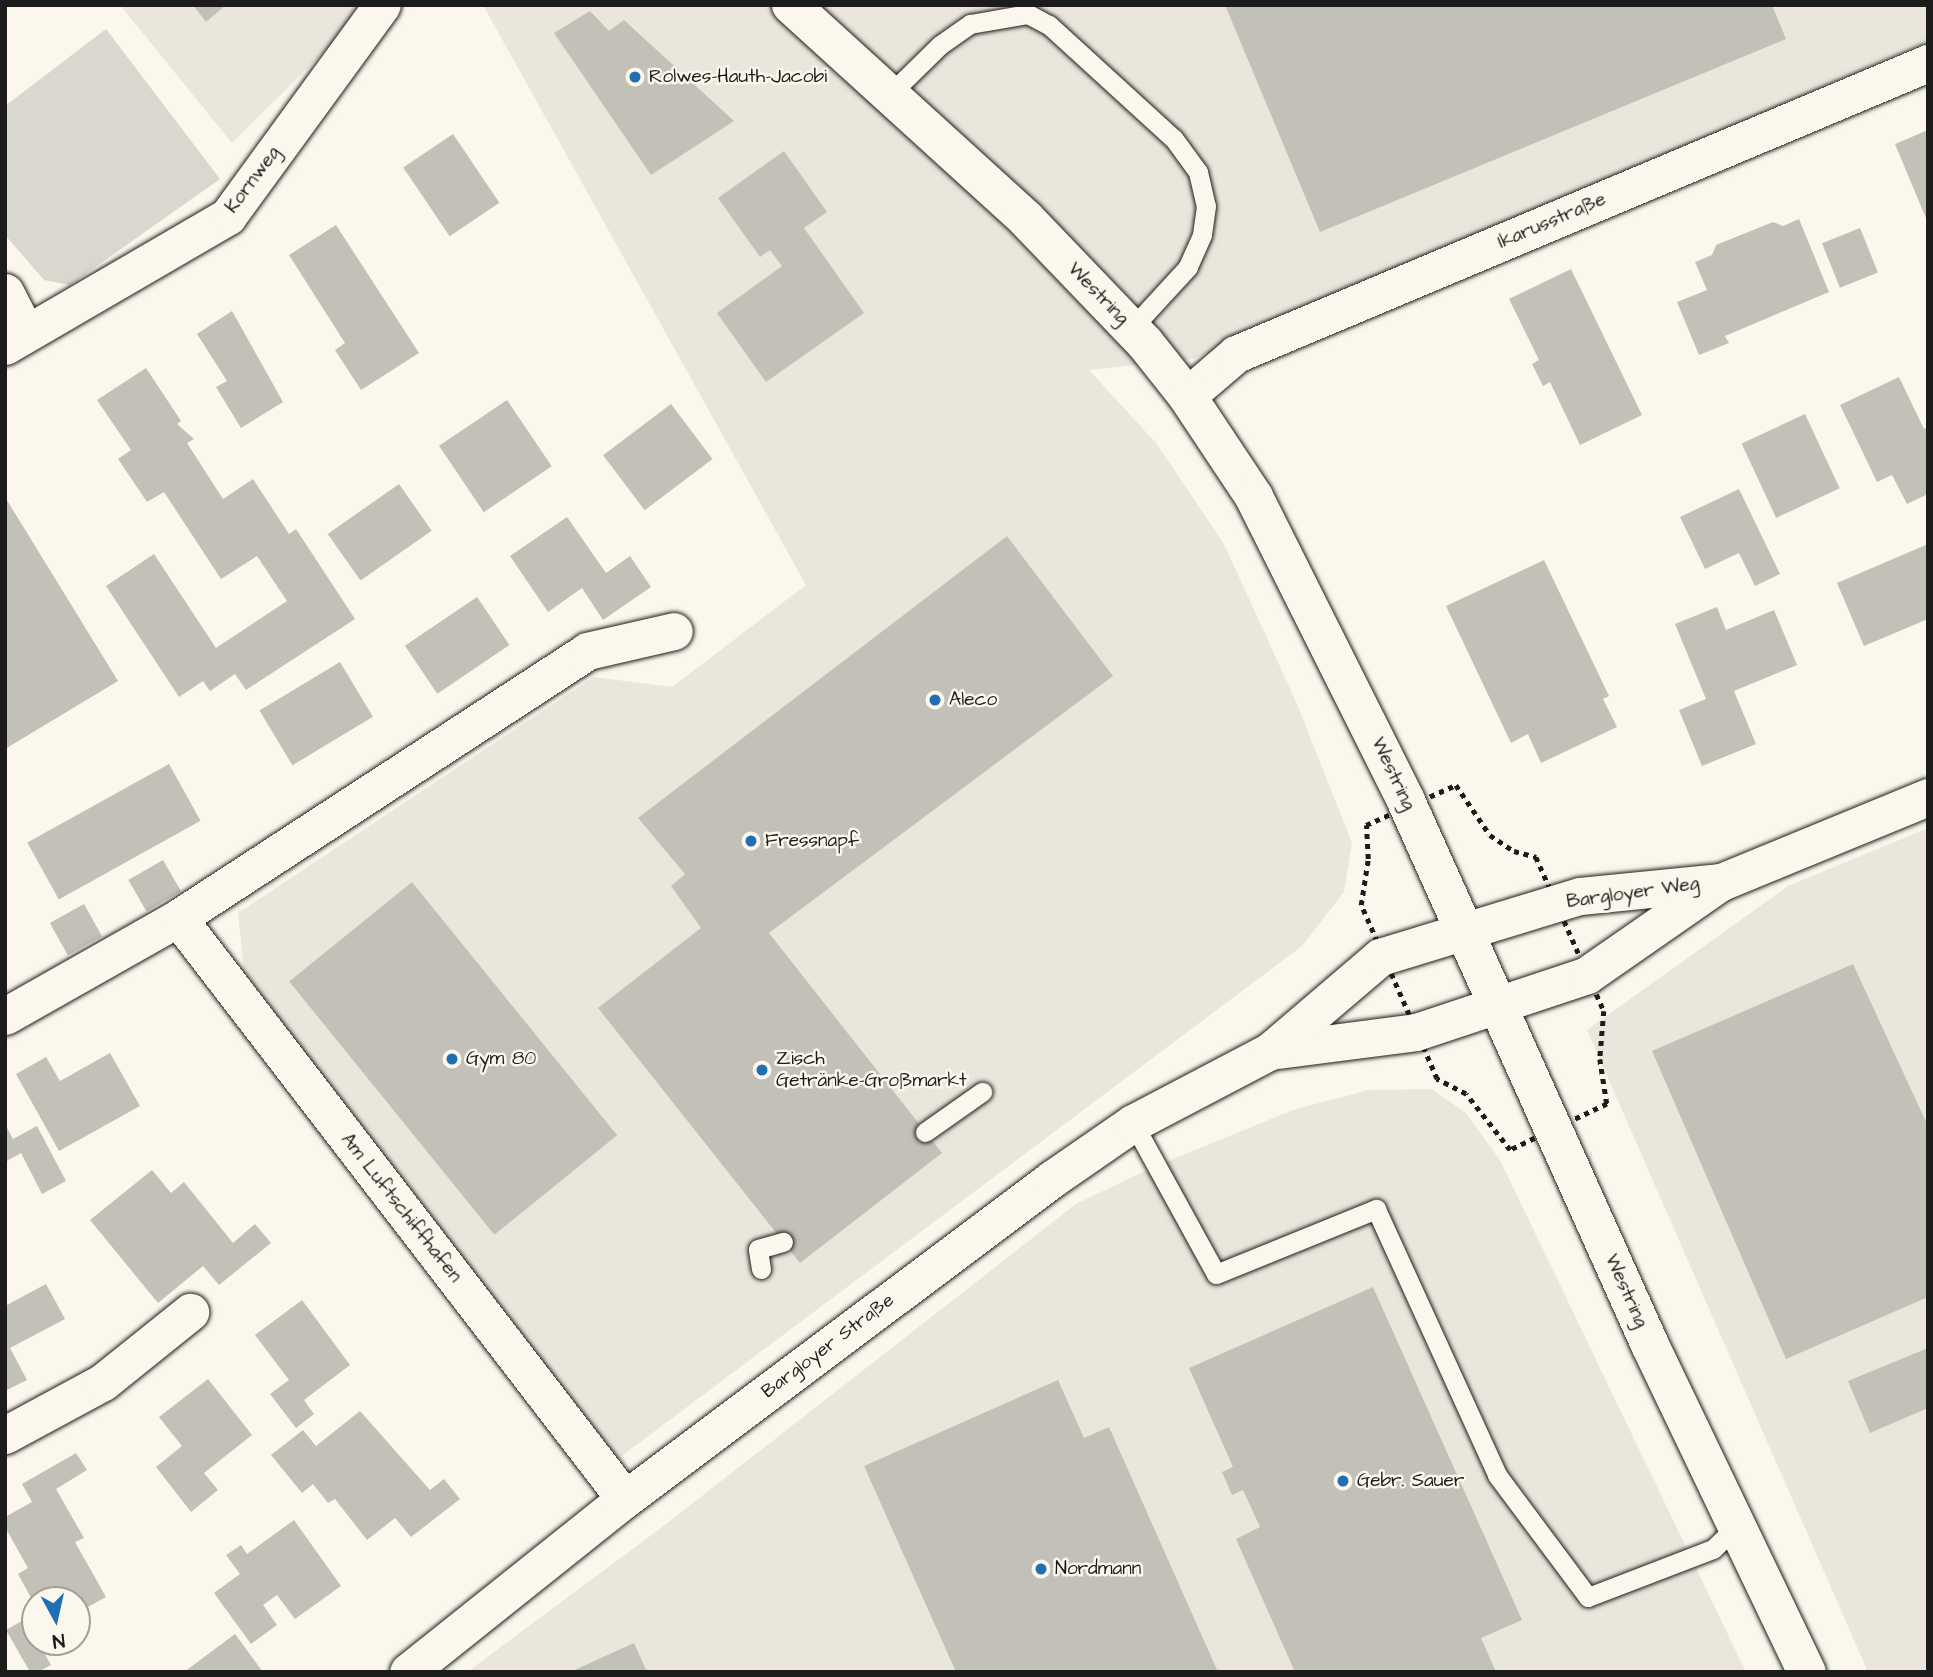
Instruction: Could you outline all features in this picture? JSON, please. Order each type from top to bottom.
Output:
[{"type":"main road","name":"Westring","points":[[798,7],[889,95],[1026,219],[1131,329],[1187,396],[1254,497],[1358,701],[1500,1007],[1645,1333],[1807,1672]]},
{"type":"street","name":"Kornweg","points":[[16,339],[228,216],[382,5]]},
{"type":"street","name":"Ikarusstraße","points":[[1187,396],[1236,354],[1928,62]]},
{"type":"street","points":[[5,292],[16,339]]},
{"type":"street","points":[[5,1016],[178,918],[587,651],[674,631]]},
{"type":"street","name":"Bargloyer Weg","points":[[1500,1007],[1587,975],[1721,882],[1928,797]]},
{"type":"street","name":"Bargloyer Weg","points":[[1465,930],[1580,896],[1721,882]]},
{"type":"street","name":"Am Luftschiffhafen","points":[[178,918],[625,1499]]},
{"type":"street","name":"Bargloyer Straße","points":[[408,1672],[625,1499],[1133,1123],[1270,1051],[1380,957],[1465,930]]},
{"type":"street","name":"Bargloyer Straße","points":[[1270,1051],[1416,1031],[1500,1007]]},
{"type":"street","points":[[5,1435],[103,1382],[190,1311]]},
{"type":"lane","points":[[889,95],[940,45],[970,24],[1028,14],[1049,25],[1174,139],[1198,172],[1206,206],[1202,235],[1188,267],[1131,329]]},
{"type":"lane","points":[[925,1132],[982,1093]]},
{"type":"lane","points":[[1133,1123],[1216,1274],[1376,1209],[1497,1475],[1588,1597],[1713,1549],[1738,1525]]},
{"type":"lane","points":[[761,1269],[758,1249],[783,1242]]},
{"type":"path","points":[[1456,785],[1490,835],[1514,851],[1536,857]]},
{"type":"path","points":[[1361,905],[1368,859],[1366,825]]},
{"type":"path","points":[[1604,1011],[1600,1059],[1607,1104]]},
{"type":"path","points":[[1437,1079],[1466,1094],[1510,1150]]},
{"type":"shaded area","points":[[120,5],[371,5],[232,143]]},
{"type":"shaded area","points":[[483,5],[1928,5],[1928,41],[1193,359],[1089,370],[1156,443],[1224,544],[1297,704],[1352,843],[1344,892],[1302,946],[611,1464],[244,971],[238,913],[594,677],[672,687],[806,585]]},
{"type":"shaded area","points":[[106,29],[220,179],[70,285],[44,280],[5,235],[5,106]]},
{"type":"shaded area","points":[[1928,828],[1928,1672],[1868,1672],[1587,1030],[1788,886]]},
{"type":"shaded area","points":[[1432,1089],[1466,1113],[1500,1160],[1746,1672],[467,1672],[661,1528],[1076,1204],[1149,1169],[1293,1110],[1368,1090]]},
{"type":"building","points":[[193,5],[226,5],[206,22]]},
{"type":"building","points":[[1225,5],[1772,5],[1786,39],[1320,232]]},
{"type":"building","name":"Rolwes-Hauth-Jacobi","points":[[590,11],[609,31],[624,20],[734,121],[651,175],[554,33]]},
{"type":"building","points":[[1928,130],[1928,223],[1895,144]]},
{"type":"building","points":[[453,134],[499,203],[450,236],[403,168]]},
{"type":"building","points":[[784,151],[827,212],[804,228],[864,313],[766,382],[717,313],[782,266],[770,250],[760,257],[718,198]]},
{"type":"building","points":[[1799,219],[1829,292],[1725,336],[1729,343],[1699,355],[1677,302],[1707,290],[1695,262],[1712,255],[1716,245],[1773,222],[1783,226]]},
{"type":"building","points":[[336,225],[419,353],[361,390],[335,350],[345,343],[289,255]]},
{"type":"building","points":[[1860,228],[1878,273],[1840,288],[1822,243]]},
{"type":"building","points":[[1571,269],[1642,415],[1580,445],[1550,382],[1543,386],[1532,364],[1539,360],[1509,299]]},
{"type":"building","points":[[232,311],[283,402],[241,428],[216,387],[227,381],[197,334]]},
{"type":"building","points":[[146,368],[181,421],[177,424],[194,439],[187,443],[223,499],[253,479],[289,534],[296,529],[355,619],[246,690],[235,674],[210,691],[203,681],[179,697],[106,586],[154,554],[216,648],[287,601],[257,556],[221,579],[164,492],[147,502],[118,459],[131,450],[97,400]]},
{"type":"building","points":[[1899,377],[1924,429],[1928,427],[1928,494],[1907,504],[1892,475],[1877,482],[1840,405]]},
{"type":"building","points":[[507,400],[552,466],[484,512],[439,446]]},
{"type":"building","points":[[671,404],[713,459],[645,510],[603,455]]},
{"type":"building","points":[[1805,414],[1840,488],[1776,518],[1742,444]]},
{"type":"building","points":[[399,484],[432,531],[360,581],[328,534]]},
{"type":"building","points":[[1739,489],[1780,574],[1755,586],[1739,553],[1705,569],[1680,517]]},
{"type":"building","points":[[5,497],[118,681],[5,749]]},
{"type":"building","points":[[567,517],[606,573],[630,556],[651,587],[603,620],[582,588],[548,612],[510,556]]},
{"type":"building","points":[[1007,536],[1113,676],[769,933],[942,1153],[800,1263],[598,1008],[701,928],[671,886],[685,874],[638,818]]},
{"type":"building","points":[[1928,544],[1928,619],[1864,646],[1837,583]]},
{"type":"building","points":[[1544,560],[1609,696],[1603,699],[1617,727],[1541,763],[1528,734],[1511,743],[1446,606]]},
{"type":"building","points":[[477,597],[509,645],[437,694],[405,646]]},
{"type":"building","points":[[1717,607],[1726,630],[1774,610],[1797,665],[1734,691],[1756,744],[1702,766],[1679,710],[1706,699],[1675,624]]},
{"type":"building","points":[[340,662],[373,717],[292,765],[259,710]]},
{"type":"building","points":[[169,764],[201,821],[59,899],[27,843]]},
{"type":"building","points":[[163,860],[181,891],[146,911],[128,880]]},
{"type":"building","name":"Gym 80","points":[[412,882],[617,1135],[494,1235],[289,981]]},
{"type":"building","points":[[84,904],[102,936],[68,955],[50,923]]},
{"type":"building","points":[[1853,964],[1928,1126],[1928,1297],[1786,1359],[1652,1051]]},
{"type":"building","points":[[110,1053],[140,1106],[59,1151],[16,1074],[46,1057],[60,1081]]},
{"type":"building","points":[[5,1124],[13,1139],[37,1126],[66,1181],[42,1194],[21,1153],[5,1162]]},
{"type":"building","points":[[152,1170],[171,1193],[184,1182],[233,1243],[255,1224],[271,1243],[219,1285],[203,1266],[158,1303],[90,1220]]},
{"type":"building","points":[[46,1284],[65,1319],[10,1348],[27,1380],[5,1391],[5,1306]]},
{"type":"building","name":"Gebr. Sauer","points":[[1373,1287],[1522,1620],[1481,1638],[1496,1672],[1295,1672],[1236,1539],[1260,1527],[1243,1490],[1232,1495],[1222,1472],[1233,1467],[1189,1368]]},
{"type":"building","points":[[302,1300],[350,1365],[304,1400],[314,1414],[296,1428],[270,1394],[289,1380],[255,1335]]},
{"type":"building","points":[[1928,1348],[1928,1408],[1870,1433],[1848,1381]]},
{"type":"building","points":[[208,1379],[252,1435],[204,1473],[218,1490],[191,1512],[156,1467],[182,1446],[159,1417]]},
{"type":"building","name":"Nordmann","points":[[1058,1380],[1084,1438],[1109,1427],[1218,1672],[956,1672],[864,1466]]},
{"type":"building","points":[[360,1411],[430,1490],[444,1479],[460,1499],[411,1537],[395,1518],[367,1540],[335,1499],[328,1503],[313,1484],[302,1493],[271,1455],[303,1430],[316,1446]]},
{"type":"building","points":[[76,1453],[87,1470],[56,1489],[84,1538],[75,1542],[106,1597],[91,1605],[91,1586],[25,1586],[18,1574],[28,1568],[5,1527],[5,1517],[32,1502],[22,1484]]},
{"type":"building","points":[[294,1520],[341,1586],[295,1619],[277,1595],[263,1605],[277,1625],[251,1644],[214,1593],[240,1574],[226,1555],[241,1545],[247,1554]]},
{"type":"building","points":[[21,1621],[21,1656],[46,1656],[51,1665],[38,1672],[30,1672],[6,1630]]},
{"type":"building","points":[[235,1634],[263,1672],[184,1672]]},
{"type":"building","points":[[634,1643],[647,1672],[570,1672]]},
{"type":"place","name":"Rolwes-Hauth-Jacobi","points":[[635,77]]},
{"type":"place","name":"Aleco","points":[[935,700]]},
{"type":"place","name":"Fressnapf","points":[[751,841]]},
{"type":"place","name":"Gym 80","points":[[452,1059]]},
{"type":"place","name":"Zisch Getränke-Großmarkt","points":[[762,1070]]},
{"type":"place","name":"Gebr. Sauer","points":[[1343,1481]]},
{"type":"place","name":"Nordmann","points":[[1041,1569]]}]
